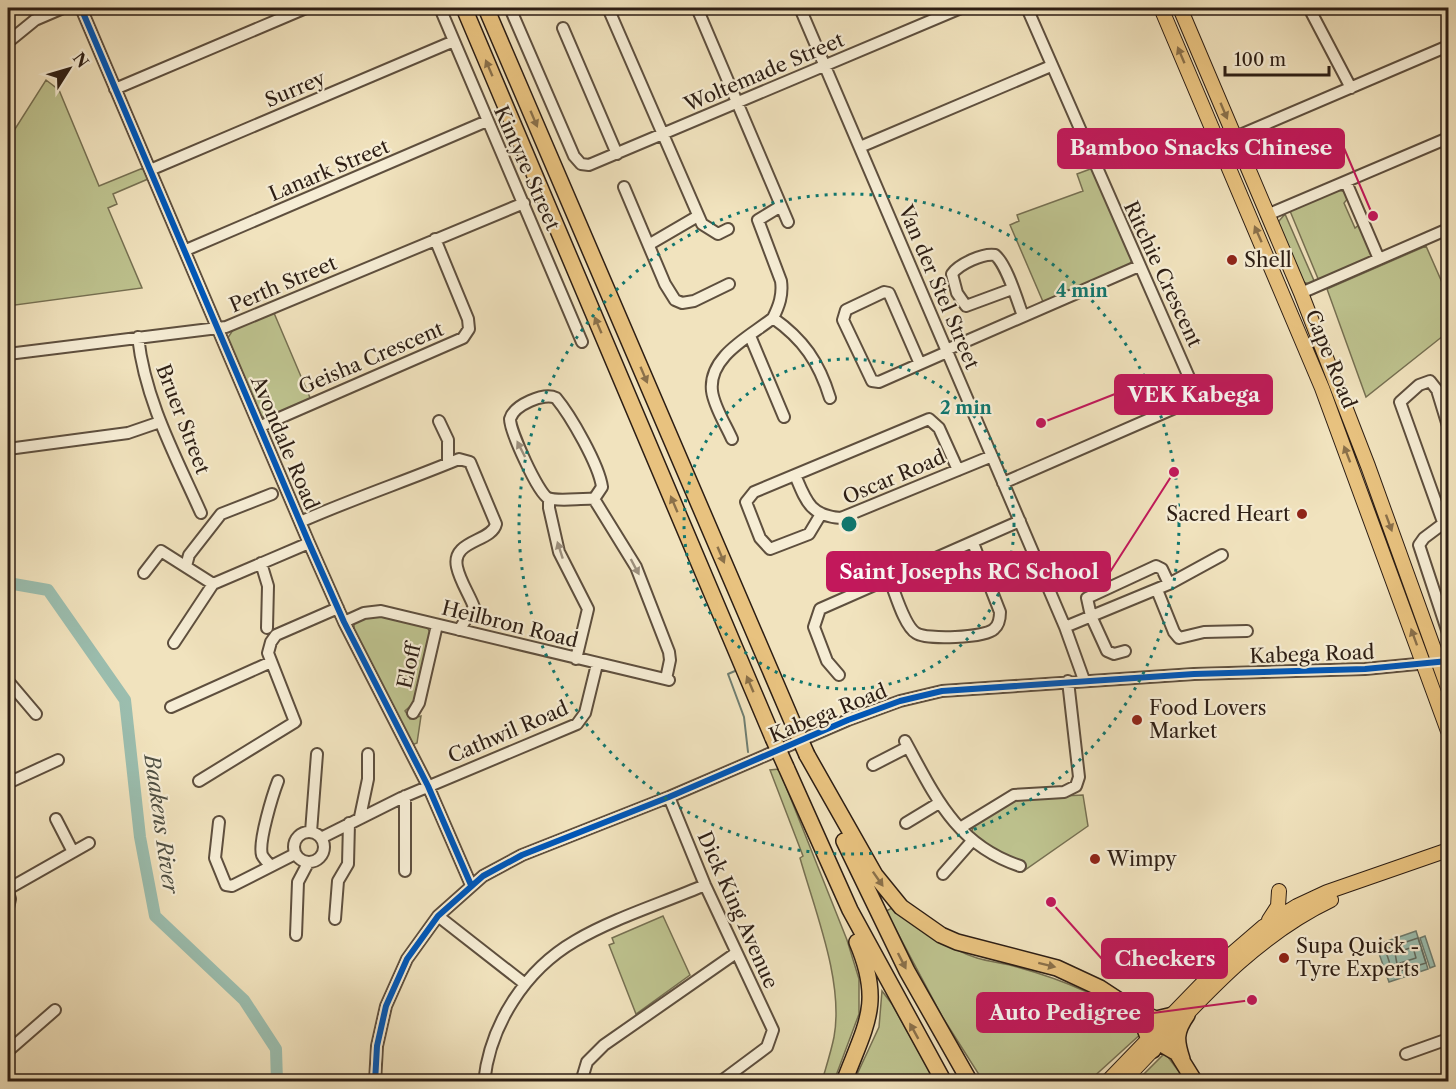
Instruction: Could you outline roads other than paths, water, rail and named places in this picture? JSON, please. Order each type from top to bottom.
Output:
[{"type":"highway","points":[[464,8],[786,767],[860,949],[870,984],[869,1021],[844,1082]]},
{"type":"highway","points":[[486,8],[871,901],[912,980],[970,1082]]},
{"type":"highway","points":[[807,755],[875,875],[901,907],[941,935],[957,942],[1057,968],[1079,977],[1152,1018],[1180,1015],[1176,1040],[1183,1062]]},
{"type":"highway","points":[[805,815],[887,981],[944,1082]]},
{"type":"highway","points":[[1129,1007],[1142,1021],[1154,1042],[1177,1053],[1195,1082]]},
{"type":"main road","name":"Cape Road","points":[[1161,8],[1322,388],[1449,731]]},
{"type":"main road","name":"Cape Road","points":[[1180,8],[1300,293],[1444,662],[1449,688]]},
{"type":"main road","points":[[1180,1015],[1227,958],[1263,927],[1297,906],[1327,892],[1449,850]]},
{"type":"main road","points":[[1122,1082],[1154,1042],[1180,1015],[1233,966],[1296,918],[1357,889],[1449,859]]},
{"type":"main road","points":[[1263,927],[1278,906],[1279,891]]},
{"type":"main road","points":[[1107,1082],[1154,1042]]},
{"type":"street","points":[[8,42],[35,20],[63,8]]},
{"type":"street","name":"Avondale Road","points":[[81,8],[344,622],[428,786],[471,885]]},
{"type":"street","points":[[115,89],[306,8]]},
{"type":"street","name":"Kintyre Street","points":[[440,8],[582,342]]},
{"type":"street","name":"Woltemade Street","points":[[510,8],[574,156],[581,164],[593,165],[961,8]]},
{"type":"street","points":[[608,8],[702,224],[715,233],[723,233],[728,229]]},
{"type":"street","points":[[697,8],[788,222]]},
{"type":"street","name":"Van der Stel Street","points":[[800,8],[1065,627],[1084,680]]},
{"type":"street","name":"Ritchie Crescent","points":[[1003,483],[1184,404],[1194,396],[1194,384],[1139,266],[1027,8]]},
{"type":"street","points":[[1309,8],[1352,88]]},
{"type":"street","points":[[563,28],[617,154]]},
{"type":"street","name":"Surrey","points":[[150,170],[454,41]]},
{"type":"street","points":[[1219,144],[1449,46]]},
{"type":"street","points":[[860,147],[1051,66]]},
{"type":"street","name":"Lanark Street","points":[[186,250],[487,121]]},
{"type":"street","points":[[1267,215],[1449,138]]},
{"type":"street","points":[[1346,182],[1379,259]]},
{"type":"street","points":[[624,187],[665,284],[675,300],[682,303],[694,301],[729,284]]},
{"type":"street","name":"Perth Street","points":[[8,354],[242,322],[524,203]]},
{"type":"street","points":[[732,439],[715,400],[712,390],[713,378],[726,354],[773,318],[781,298],[781,282],[758,220],[781,206]]},
{"type":"street","points":[[650,244],[698,216]]},
{"type":"street","points":[[1300,293],[1449,228]]},
{"type":"street","name":"Geisha Crescent","points":[[261,426],[463,338],[469,329],[468,319],[435,239]]},
{"type":"street","points":[[1012,289],[966,306],[957,293],[952,274],[958,267],[991,254],[998,257],[1012,289],[1023,316]]},
{"type":"street","points":[[920,364],[889,293],[884,292],[846,310],[843,320],[872,381],[879,382],[920,364],[1023,316],[1139,266]]},
{"type":"street","points":[[773,318],[808,348],[830,398]]},
{"type":"street","points":[[750,336],[784,417]]},
{"type":"street","name":"Bruer Street","points":[[138,337],[143,376],[160,422],[201,513]]},
{"type":"street","points":[[1449,426],[1437,390],[1430,381],[1419,385],[1400,402],[1446,521],[1424,538],[1419,549],[1449,633]]},
{"type":"street","points":[[549,499],[594,499],[602,487],[575,424],[556,398],[548,395],[515,410],[510,419],[512,431],[535,483],[549,499],[559,552],[588,609],[576,659]]},
{"type":"street","points":[[821,514],[808,534],[774,548],[766,547],[747,507],[747,499],[754,492],[929,419],[939,428],[958,470]]},
{"type":"street","points":[[439,421],[448,440],[448,463]]},
{"type":"street","points":[[8,449],[128,433],[160,422]]},
{"type":"street","name":"Oscar Road","points":[[795,475],[811,508],[833,518],[848,516],[992,456]]},
{"type":"street","points":[[300,522],[351,499],[382,490],[459,459],[470,462],[496,524],[493,531],[468,544],[458,557],[457,568],[474,607],[459,630]]},
{"type":"street","points":[[186,566],[189,555],[213,521],[221,514],[272,494]]},
{"type":"street","name":"Heilbron Road","points":[[344,622],[364,613],[381,611],[668,680],[669,652],[639,574],[612,524],[594,499]]},
{"type":"street","points":[[839,675],[827,660],[814,627],[816,615],[820,609],[1020,521]]},
{"type":"street","points":[[174,643],[213,584],[309,543]]},
{"type":"street","points":[[889,578],[910,628],[918,635],[981,635],[991,631],[998,624],[1000,612],[973,543]]},
{"type":"street","points":[[144,573],[161,551],[213,584]]},
{"type":"street","points":[[1065,627],[1157,590],[1222,555]]},
{"type":"street","points":[[261,563],[268,586],[267,628]]},
{"type":"street","points":[[1125,651],[1114,654],[1107,651],[1086,603],[1089,596],[1153,568],[1162,569],[1169,584]]},
{"type":"street","points":[[1157,590],[1174,632],[1179,638],[1204,632],[1246,631]]},
{"type":"street","points":[[199,781],[295,722],[268,653],[270,642],[276,635],[338,608]]},
{"type":"street","name":"Eloff","points":[[413,713],[419,703],[436,625]]},
{"type":"street","points":[[171,707],[271,662]]},
{"type":"street","name":"Kabega Road","points":[[375,1082],[377,1046],[386,1006],[407,959],[438,916],[471,885],[496,867],[522,855],[669,797],[817,733],[900,701],[942,691],[1084,680],[1424,665],[1444,662]]},
{"type":"street","name":"Cathwil Road","points":[[316,835],[349,823],[428,786],[577,724],[585,713],[597,664]]},
{"type":"street","points":[[8,681],[36,714]]},
{"type":"street","points":[[960,828],[1007,798],[1021,794],[1070,791],[1079,782],[1068,681]]},
{"type":"street","points":[[873,765],[906,744],[939,803],[972,841],[995,858],[1020,866]]},
{"type":"street","points":[[296,935],[298,882],[308,863],[316,861],[324,853],[316,835],[317,754]]},
{"type":"street","points":[[360,817],[365,800],[368,754]]},
{"type":"street","points":[[8,783],[58,760]]},
{"type":"street","points":[[271,866],[262,856],[262,849],[268,811],[278,781]]},
{"type":"street","points":[[405,796],[405,872]]},
{"type":"street","name":"Dick King Avenue","points":[[669,797],[705,885],[771,1023],[773,1037],[767,1047],[726,1080]]},
{"type":"street","points":[[365,800],[373,811]]},
{"type":"street","points":[[906,823],[939,803]]},
{"type":"street","points":[[56,819],[73,852]]},
{"type":"street","points":[[219,822],[215,858],[226,885],[232,886],[296,854]]},
{"type":"street","points":[[335,919],[338,880],[348,864],[349,823]]},
{"type":"street","points":[[296,854],[297,839],[316,835]]},
{"type":"street","points":[[943,874],[972,841]]},
{"type":"street","points":[[8,908],[10,899],[8,891],[89,843]]},
{"type":"street","points":[[296,854],[308,863]]},
{"type":"street","points":[[484,1082],[488,1054],[504,1016],[525,984],[551,957],[575,941],[705,885]]},
{"type":"street","points":[[438,916],[525,984]]},
{"type":"street","points":[[580,1082],[587,1062],[604,1045],[736,952]]},
{"type":"street","points":[[8,1051],[55,1010]]},
{"type":"street","points":[[1406,1054],[1449,1039]]},
{"type":"water","points":[[1416,931],[1428,969],[1389,982],[1376,945]]},
{"type":"water","points":[[1425,936],[1435,966],[1430,968],[1420,938]]},
{"type":"waterway","name":"Baakens River","points":[[8,583],[48,590],[125,700],[140,837],[155,916],[244,1000],[276,1049],[277,1082]]},
{"type":"waterway","points":[[735,671],[728,674],[744,717],[748,752]]},
{"type":"place","name":"Bamboo Snacks Chinese","points":[[1373,216]]},
{"type":"place","name":"Shell","points":[[1232,260]]},
{"type":"place","name":"VEK Kabega","points":[[1041,423]]},
{"type":"place","name":"Saint Josephs RC School","points":[[1174,472]]},
{"type":"place","name":"Sacred Heart","points":[[1302,514]]},
{"type":"place","name":"Food Lovers Market","points":[[1137,720]]},
{"type":"place","name":"Wimpy","points":[[1095,859]]},
{"type":"place","name":"Checkers","points":[[1051,902]]},
{"type":"place","name":"Supa Quick - Tyre Experts","points":[[1284,958]]},
{"type":"place","name":"Auto Pedigree","points":[[1252,1000]]}]
